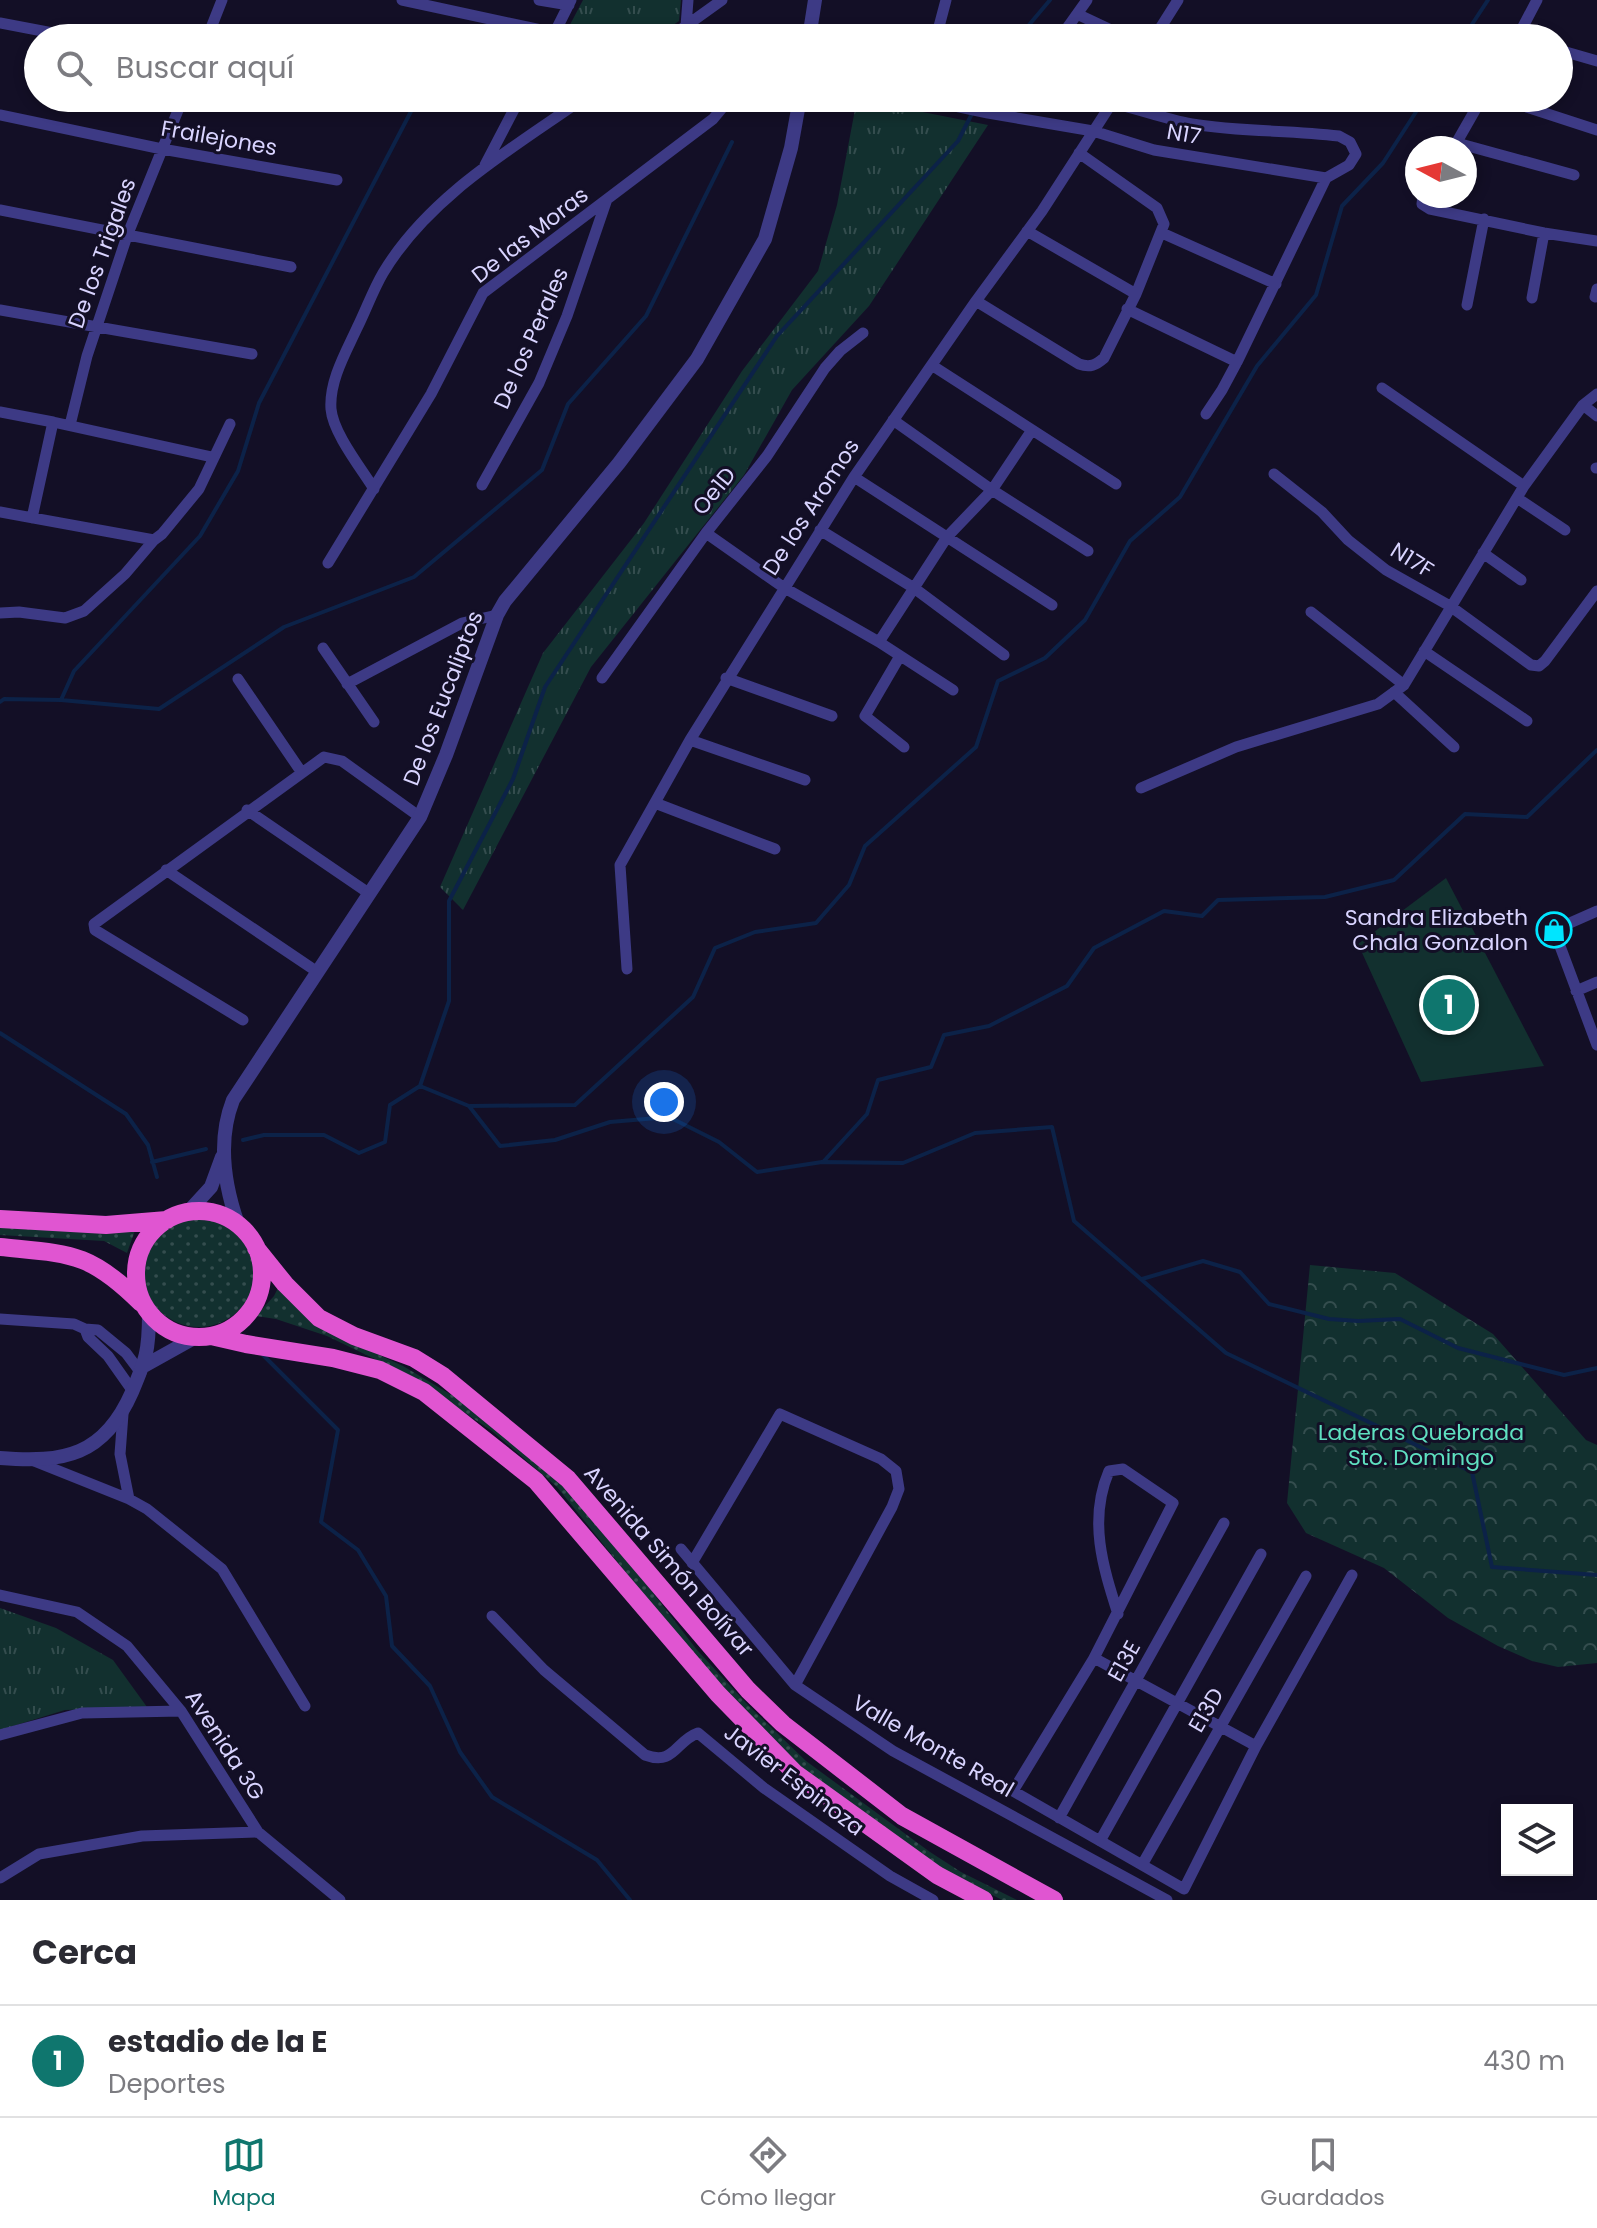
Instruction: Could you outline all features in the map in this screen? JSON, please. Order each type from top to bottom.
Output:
[{"type":"highway","points":[[148,1311],[138,1290],[136,1270],[141,1250],[151,1233],[167,1220],[189,1211],[223,1215],[238,1224]]},
{"type":"highway","points":[[0,1219],[106,1225],[167,1220]]},
{"type":"highway","name":"Avenida Simón Bolívar","points":[[238,1224],[285,1284],[319,1318],[354,1336],[414,1358],[443,1376],[568,1479],[748,1690],[783,1724],[902,1816],[1054,1900]]},
{"type":"highway","points":[[0,1247],[70,1254],[85,1259],[115,1278],[167,1328],[345,1361],[380,1370],[424,1392],[536,1481],[718,1694],[795,1773],[937,1875],[984,1900]]},
{"type":"highway","points":[[204,1336],[229,1329],[244,1318],[254,1303],[261,1285],[261,1266],[256,1248]]},
{"type":"street","points":[[213,24],[222,0]]},
{"type":"street","points":[[402,0],[506,24]]},
{"type":"street","points":[[539,0],[570,3],[559,24]]},
{"type":"street","points":[[686,24],[688,0]]},
{"type":"street","points":[[689,24],[722,0]]},
{"type":"street","points":[[811,24],[815,0]]},
{"type":"street","points":[[940,24],[946,0]]},
{"type":"street","points":[[1070,24],[1087,0]]},
{"type":"street","points":[[1163,24],[1178,0]]},
{"type":"street","points":[[1524,24],[1537,0]]},
{"type":"street","points":[[1077,14],[1098,24]]},
{"type":"street","points":[[0,23],[24,28]]},
{"type":"street","points":[[1573,54],[1597,61]]},
{"type":"street","name":"De los Trigales","points":[[70,425],[76,394],[127,236],[177,112]]},
{"type":"street","points":[[483,169],[513,112]]},
{"type":"street","points":[[374,489],[336,428],[331,410],[333,389],[343,358],[383,273],[427,217],[483,169],[564,112]]},
{"type":"street","name":"De las Moras","points":[[328,563],[431,394],[483,293],[719,112]]},
{"type":"street","name":"De los Eucaliptos","points":[[238,1224],[230,1200],[223,1153],[224,1130],[233,1100],[420,817],[468,699],[497,615],[513,591],[637,440],[697,359],[765,239],[791,148],[797,112]]},
{"type":"street","name":"N17","points":[[992,112],[1093,131],[1154,150],[1326,178]]},
{"type":"street","name":"De los Aromos","points":[[627,969],[620,865],[726,678],[783,587],[854,477],[1027,231],[1105,112]]},
{"type":"street","points":[[1152,112],[1220,128],[1339,136],[1355,148],[1355,158],[1349,165],[1326,178],[1237,362],[1206,414]]},
{"type":"street","points":[[1461,136],[1474,112]]},
{"type":"street","points":[[1542,112],[1597,130]]},
{"type":"street","name":"Frailejones","points":[[0,115],[162,149],[337,180]]},
{"type":"street","points":[[1477,151],[1574,175]]},
{"type":"street","points":[[976,301],[1086,367],[1096,365],[1104,358],[1136,294],[1164,224],[1157,208],[1079,153]]},
{"type":"street","name":"De los Perales","points":[[482,485],[544,369],[567,316],[606,201]]},
{"type":"street","points":[[1428,208],[1597,241]]},
{"type":"street","points":[[0,210],[291,267]]},
{"type":"street","points":[[1467,305],[1484,219]]},
{"type":"street","points":[[1027,231],[1136,294]]},
{"type":"street","points":[[1162,233],[1276,284]]},
{"type":"street","points":[[1532,298],[1544,233]]},
{"type":"street","points":[[1127,309],[1237,362]]},
{"type":"street","points":[[0,310],[252,354]]},
{"type":"street","name":"Oe1D","points":[[602,678],[706,533],[767,456],[825,368],[863,333]]},
{"type":"street","points":[[933,366],[1116,484]]},
{"type":"street","points":[[1382,388],[1524,486]]},
{"type":"street","points":[[1141,788],[1236,747],[1378,704],[1399,688],[1524,486],[1583,405],[1597,394]]},
{"type":"street","points":[[1583,405],[1597,416]]},
{"type":"street","points":[[0,412],[212,457]]},
{"type":"street","points":[[893,420],[992,490],[1088,551]]},
{"type":"street","points":[[32,518],[53,422]]},
{"type":"street","points":[[0,613],[19,612],[65,618],[78,615],[125,574],[170,526],[199,489],[230,424]]},
{"type":"street","points":[[880,642],[947,537],[992,490],[1032,430]]},
{"type":"street","name":"N17F","points":[[1274,474],[1386,570],[1450,606],[1531,665],[1539,666],[1597,591]]},
{"type":"street","points":[[854,477],[1052,605]]},
{"type":"street","points":[[1517,498],[1565,530]]},
{"type":"street","points":[[0,512],[154,540]]},
{"type":"street","points":[[820,530],[914,588],[1004,655]]},
{"type":"street","points":[[706,533],[783,587],[874,642],[880,642],[953,690]]},
{"type":"street","points":[[1483,553],[1521,580]]},
{"type":"street","points":[[1311,612],[1399,688],[1454,747]]},
{"type":"street","points":[[347,684],[462,623],[497,615]]},
{"type":"street","points":[[323,648],[374,722]]},
{"type":"street","points":[[1424,651],[1527,721]]},
{"type":"street","points":[[900,656],[864,713],[866,718],[904,747]]},
{"type":"street","points":[[726,678],[832,716]]},
{"type":"street","points":[[238,679],[302,773]]},
{"type":"street","points":[[690,740],[805,780]]},
{"type":"street","points":[[243,1020],[95,930],[94,924],[321,758],[331,756],[342,761],[420,817]]},
{"type":"street","points":[[655,803],[775,849]]},
{"type":"street","points":[[247,810],[370,894]]},
{"type":"street","points":[[166,870],[316,971]]},
{"type":"street","points":[[1597,911],[1554,930],[1597,1045]]},
{"type":"street","points":[[1576,991],[1597,982]]},
{"type":"street","name":"De los Eucaliptos","points":[[189,1211],[211,1187],[223,1153]]},
{"type":"street","points":[[129,1499],[120,1454],[123,1414],[143,1369],[148,1311]]},
{"type":"street","points":[[0,1319],[93,1328],[107,1336],[143,1369]]},
{"type":"street","points":[[85,1329],[88,1337],[118,1369],[132,1390]]},
{"type":"street","points":[[143,1369],[204,1336]]},
{"type":"street","points":[[0,1458],[33,1460],[63,1456],[87,1448],[108,1432],[123,1414]]},
{"type":"street","points":[[692,1563],[780,1414],[881,1459],[896,1471],[899,1489],[892,1507],[795,1685]]},
{"type":"street","points":[[33,1460],[147,1509],[222,1569],[305,1706]]},
{"type":"street","points":[[1118,1614],[1101,1562],[1097,1528],[1109,1471],[1123,1469],[1173,1503],[1118,1614],[1094,1658],[1013,1791],[1184,1889],[1256,1746],[1352,1575]]},
{"type":"street","name":"E13E","points":[[1059,1818],[1224,1523]]},
{"type":"street","name":"Valle Monte Real","points":[[681,1549],[795,1685],[893,1751],[1167,1900]]},
{"type":"street","points":[[1097,1861],[1177,1703],[1261,1554]]},
{"type":"street","name":"E13D","points":[[1142,1865],[1306,1576]]},
{"type":"street","name":"Avenida 3G","points":[[0,1595],[77,1612],[127,1646],[181,1711],[258,1832],[340,1900]]},
{"type":"street","name":"Javier Espinoza","points":[[492,1616],[544,1670],[645,1755],[665,1758],[690,1736],[698,1733],[764,1788],[890,1876],[933,1900]]},
{"type":"street","points":[[1094,1658],[1256,1746]]},
{"type":"street","points":[[0,1735],[82,1713],[181,1711]]},
{"type":"street","points":[[0,1878],[39,1854],[142,1836],[258,1832]]},
{"type":"street","points":[[1078,1850],[1088,1834]]},
{"type":"green space","points":[[583,0],[681,0],[679,21],[675,24],[570,24]]},
{"type":"green space","points":[[855,112],[922,112],[988,125],[869,306],[792,390],[744,475],[591,667],[463,910],[440,887],[543,653],[644,523],[742,371],[818,271],[837,205]]},
{"type":"green space","points":[[1446,878],[1544,1066],[1421,1082],[1358,944]]},
{"type":"green space","points":[[199,1215],[221,1219],[239,1231],[251,1249],[255,1271],[251,1293],[239,1311],[221,1323],[199,1327],[177,1323],[159,1311],[147,1293],[143,1271],[147,1249],[159,1231],[177,1219]]},
{"type":"green space","points":[[138,1222],[127,1253],[104,1241],[0,1235],[0,1228]]},
{"type":"green space","name":"Laderas Quebrada Sto. Domingo","points":[[1310,1265],[1395,1273],[1493,1334],[1586,1440],[1597,1445],[1597,1663],[1558,1667],[1532,1661],[1498,1646],[1448,1618],[1384,1568],[1306,1533],[1287,1503]]},
{"type":"green space","points":[[282,1280],[308,1305],[366,1349],[403,1366],[460,1400],[563,1483],[697,1650],[806,1761],[930,1852],[961,1872],[1017,1900],[1002,1900],[924,1859],[801,1767],[720,1689],[557,1487],[492,1431],[385,1364],[327,1336],[276,1319],[256,1316],[274,1296]]},
{"type":"green space","points":[[0,1608],[56,1628],[113,1660],[147,1707],[65,1710],[0,1730]]},
{"type":"waterway","points":[[1030,24],[1050,0]]},
{"type":"waterway","points":[[1472,24],[1488,0]]},
{"type":"waterway","points":[[61,700],[74,671],[200,536],[238,471],[259,403],[411,112]]},
{"type":"waterway","points":[[420,1086],[449,1001],[449,901],[513,779],[545,687],[777,336],[958,141],[973,112]]},
{"type":"waterway","points":[[470,1106],[575,1105],[693,997],[715,948],[755,932],[816,923],[849,885],[865,846],[976,747],[998,681],[1045,658],[1085,620],[1130,541],[1180,497],[1257,366],[1316,295],[1342,206],[1383,163],[1416,112]]},
{"type":"waterway","points":[[0,702],[4,699],[61,700],[159,709],[284,627],[414,577],[542,470],[568,404],[646,316],[732,142]]},
{"type":"waterway","points":[[824,1161],[867,1114],[878,1080],[931,1067],[944,1035],[989,1026],[1067,986],[1094,948],[1164,911],[1202,916],[1218,900],[1325,897],[1394,880],[1465,814],[1527,817],[1597,750]]},
{"type":"waterway","points":[[0,1033],[126,1114],[148,1145],[157,1177]]},
{"type":"waterway","points":[[243,1140],[264,1135],[324,1135],[359,1153],[385,1142],[390,1105],[420,1086],[469,1106],[500,1146],[555,1140],[610,1122],[669,1117],[719,1142],[757,1172],[822,1162],[903,1163],[975,1133],[1052,1127],[1074,1221],[1226,1353],[1472,1472],[1492,1567],[1597,1575]]},
{"type":"waterway","points":[[152,1162],[206,1149]]},
{"type":"waterway","points":[[1142,1279],[1203,1261],[1240,1272],[1269,1304],[1329,1319],[1400,1319],[1458,1348],[1564,1375],[1597,1368]]},
{"type":"waterway","points":[[263,1355],[338,1430],[321,1522],[358,1550],[386,1596],[392,1646],[430,1686],[460,1752],[492,1797],[597,1860],[630,1900]]},
{"type":"place","name":"Sandra Elizabeth Chala Gonzalon","points":[[1554,930]]},
{"type":"place","name":"estadio de la E","points":[[1449,1005]]}]
